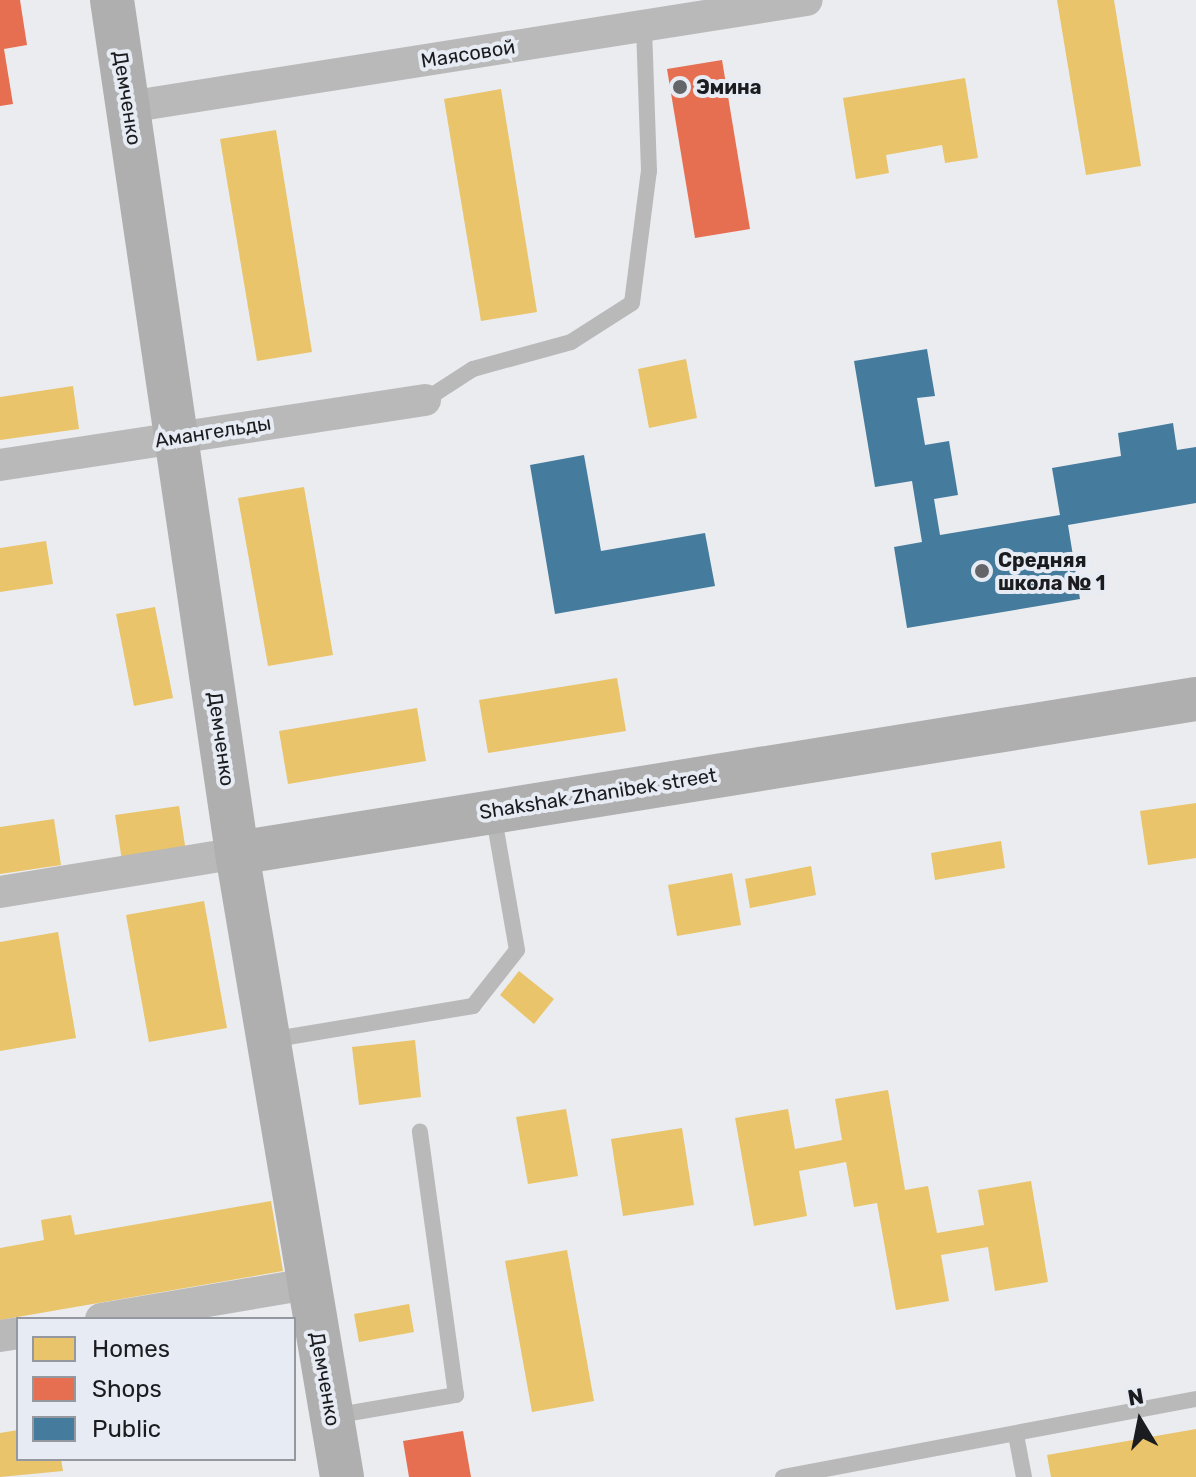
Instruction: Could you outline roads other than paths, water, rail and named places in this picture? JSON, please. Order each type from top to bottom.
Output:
[{"type":"street","name":"Демченко","points":[[112,0],[237,853],[342,1477]]},
{"type":"street","name":"Маясовой","points":[[128,107],[807,0]]},
{"type":"street","name":"Амангельды","points":[[0,465],[425,400]]},
{"type":"street","name":"Shakshak Zhanibek street","points":[[0,892],[1196,699]]},
{"type":"street","points":[[113,1317],[309,1284]]},
{"type":"lane","points":[[425,400],[473,369],[571,342],[632,303],[649,171],[644,26]]},
{"type":"lane","points":[[269,1041],[473,1006],[517,950],[493,811]]},
{"type":"lane","points":[[332,1417],[456,1395],[420,1131]]},
{"type":"lane","points":[[783,1477],[1196,1399]]},
{"type":"lane","points":[[1016,1435],[1024,1477]]},
{"type":"place","name":"Эмина","points":[[680,87]]},
{"type":"place","name":"Средняя школа № 1","points":[[982,571]]}]
